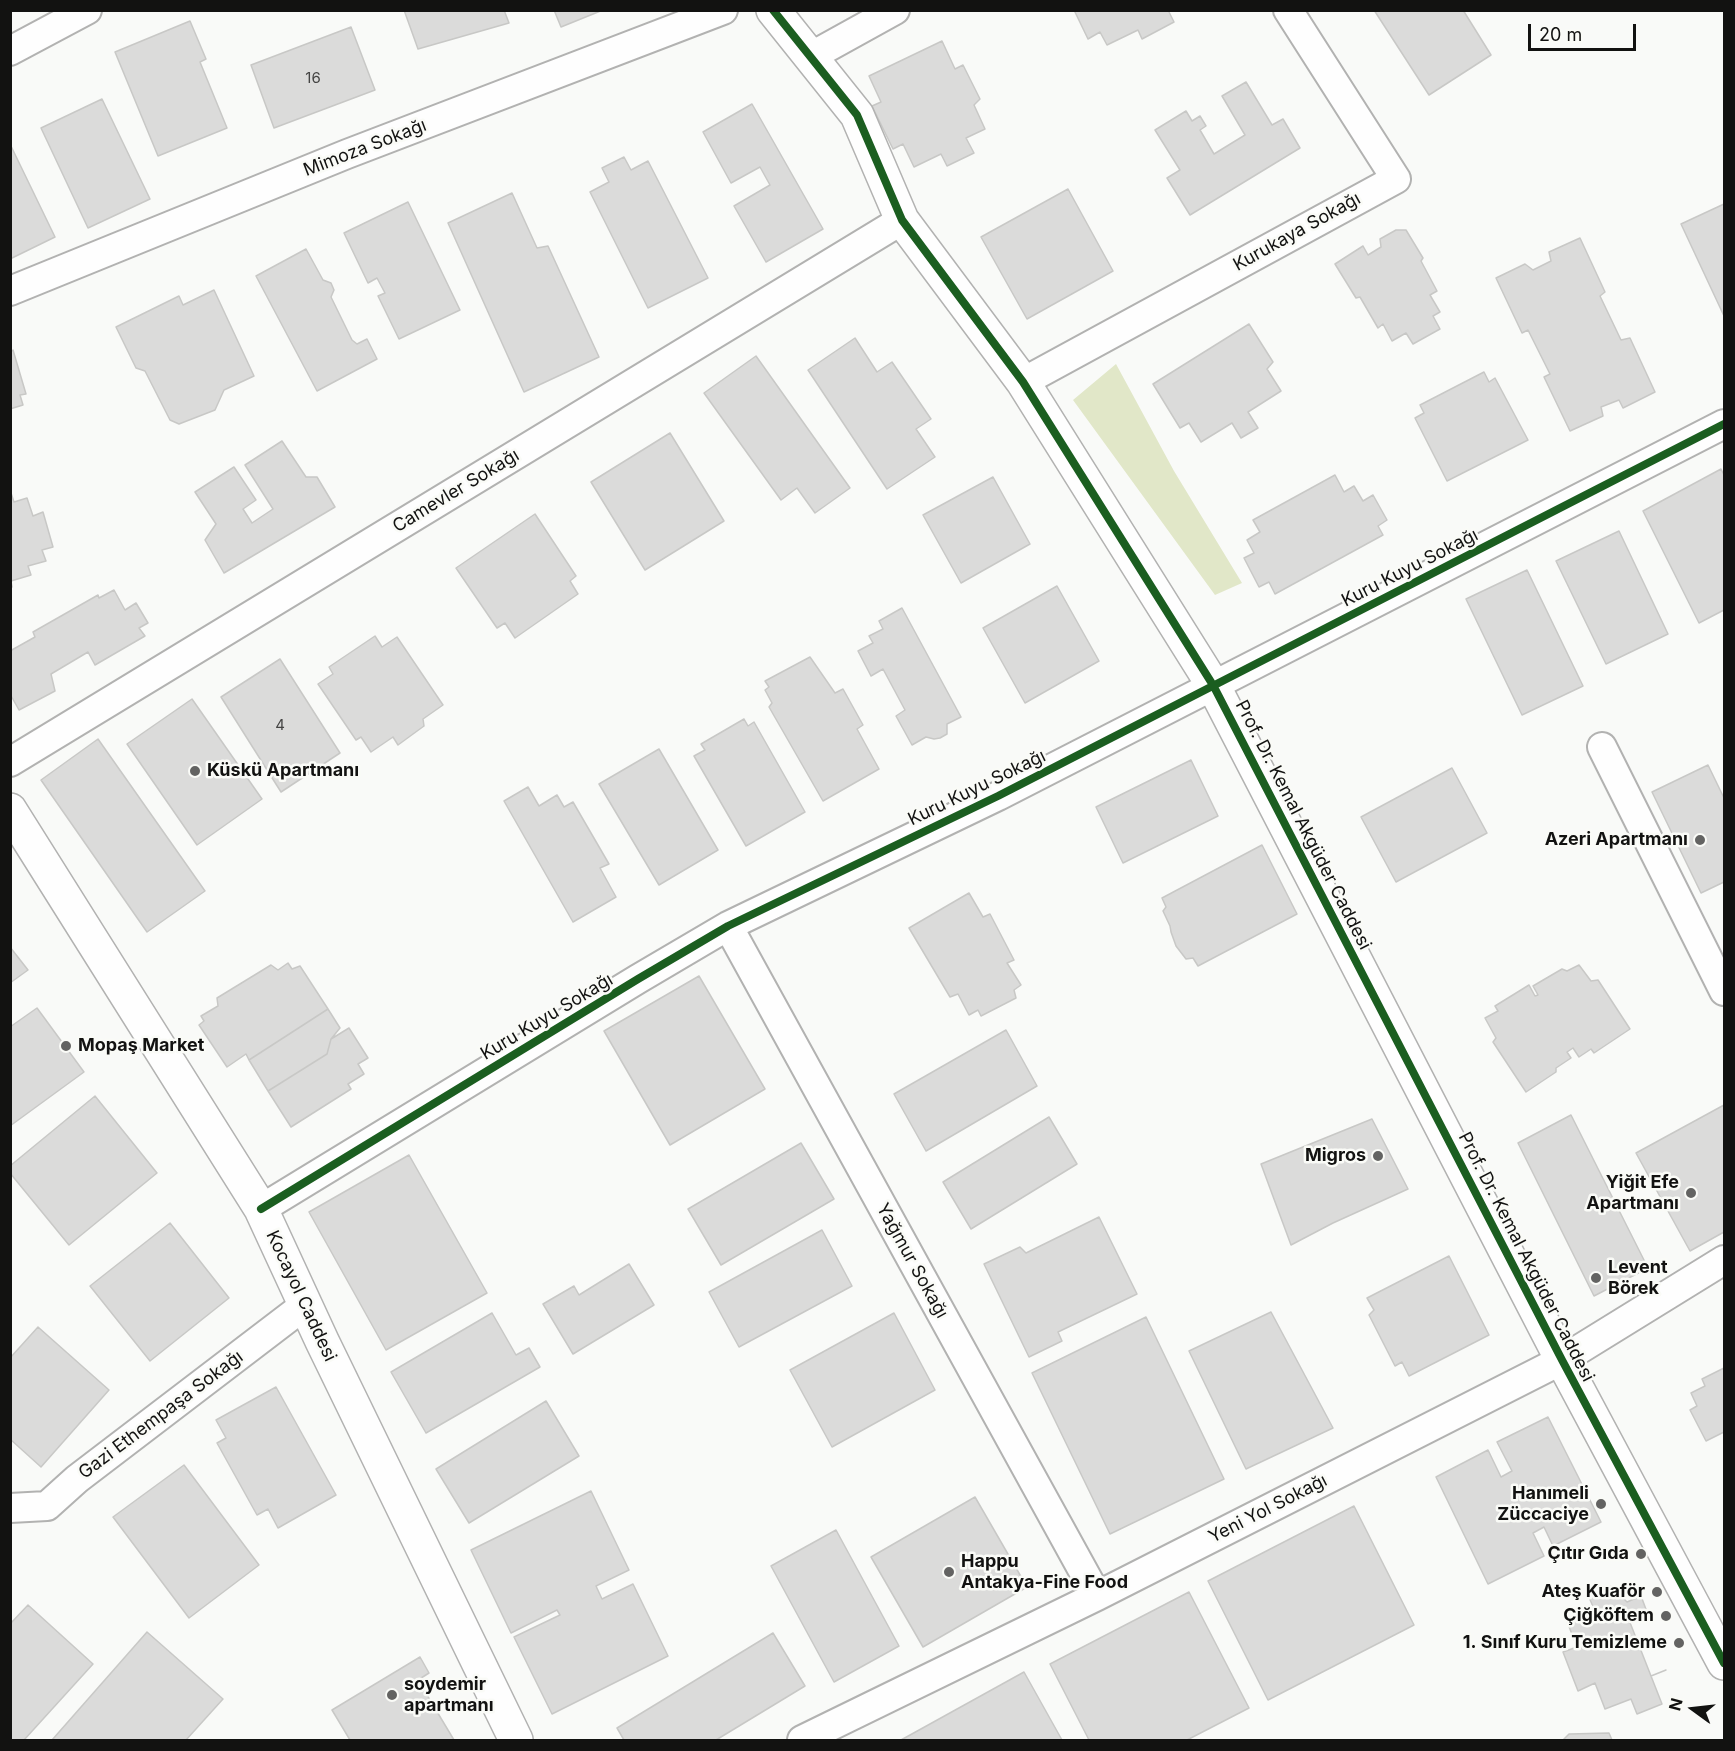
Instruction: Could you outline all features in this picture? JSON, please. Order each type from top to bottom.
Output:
[{"type":"street","points":[[10,51],[87,10]]},
{"type":"street","name":"Mimoza Sokağı","points":[[10,291],[346,154],[723,10]]},
{"type":"street","name":"Prof. Dr. Kemal Akgüder Caddesi","points":[[773,10],[857,115],[902,220],[1023,382],[1214,685],[1562,1360],[1725,1663]]},
{"type":"street","points":[[810,57],[895,10]]},
{"type":"street","name":"Kurukaya Sokağı","points":[[1023,382],[1396,179],[1287,10]]},
{"type":"street","name":"Camevler Sokağı","points":[[10,762],[902,220]]},
{"type":"street","name":"Kuru Kuyu Sokağı","points":[[261,1209],[728,926],[998,796],[1725,424]]},
{"type":"street","points":[[1602,747],[1725,991]]},
{"type":"street","name":"Kocayol Caddesi","points":[[10,810],[261,1209],[513,1739]]},
{"type":"street","name":"Yağmur Sokağı","points":[[728,926],[1097,1596]]},
{"type":"street","name":"Yeni Yol Sokağı","points":[[802,1740],[1097,1596],[1562,1360],[1725,1260]]},
{"type":"street","name":"Gazi Ethempaşa Sokağı","points":[[10,1508],[47,1506],[76,1479],[305,1305]]},
{"type":"green space","points":[[1116,364],[1174,471],[1242,583],[1215,595],[1073,400]]},
{"type":"building","points":[[404,10],[504,10],[509,23],[418,49]]},
{"type":"building","points":[[554,10],[603,10],[561,27]]},
{"type":"building","points":[[1074,10],[1168,10],[1174,22],[1142,39],[1138,30],[1107,45],[1100,32],[1088,39]]},
{"type":"building","points":[[1374,10],[1463,10],[1491,55],[1429,95]]},
{"type":"building","points":[[190,21],[206,59],[200,62],[227,128],[158,156],[115,52]]},
{"type":"building","points":[[351,27],[375,90],[274,128],[251,65]]},
{"type":"building","points":[[942,41],[955,69],[963,65],[980,99],[974,105],[985,129],[966,138],[974,153],[947,166],[941,154],[914,167],[903,144],[893,149],[872,106],[881,102],[869,76]]},
{"type":"building","points":[[1246,82],[1272,125],[1283,119],[1300,148],[1190,215],[1167,178],[1180,170],[1155,130],[1186,111],[1192,121],[1200,116],[1206,126],[1200,130],[1214,154],[1245,135],[1222,96]]},
{"type":"building","points":[[102,99],[150,199],[88,228],[41,128]]},
{"type":"building","points":[[752,104],[823,229],[766,262],[734,206],[770,185],[760,167],[731,183],[703,132]]},
{"type":"building","points":[[10,144],[55,237],[10,259]]},
{"type":"building","points":[[624,157],[631,170],[648,161],[708,278],[648,308],[590,192],[609,182],[602,168]]},
{"type":"building","points":[[1068,189],[1113,271],[1027,319],[981,237]]},
{"type":"building","points":[[512,193],[537,248],[548,246],[599,357],[524,392],[448,223]]},
{"type":"building","points":[[408,202],[460,310],[399,339],[378,296],[385,293],[377,278],[368,283],[344,233]]},
{"type":"building","points":[[1724,204],[1724,316],[1681,224]]},
{"type":"building","points":[[1396,230],[1406,230],[1423,258],[1421,261],[1437,291],[1430,295],[1440,312],[1433,316],[1440,329],[1413,344],[1406,333],[1392,341],[1383,324],[1378,328],[1360,297],[1356,298],[1335,264],[1363,246],[1368,255],[1381,247],[1380,239]]},
{"type":"building","points":[[1580,238],[1605,292],[1600,296],[1621,340],[1630,338],[1655,392],[1623,408],[1619,400],[1601,407],[1603,416],[1570,431],[1544,377],[1550,374],[1528,330],[1522,333],[1496,278],[1525,264],[1533,270],[1551,261],[1549,252]]},
{"type":"building","points":[[306,249],[323,280],[331,283],[334,290],[331,297],[352,340],[357,344],[367,339],[377,359],[317,391],[256,276]]},
{"type":"building","points":[[214,290],[254,376],[224,390],[215,410],[179,424],[170,420],[145,371],[136,368],[116,327],[179,296],[183,305]]},
{"type":"building","points":[[1249,324],[1273,362],[1267,369],[1281,391],[1248,412],[1258,428],[1241,438],[1232,423],[1201,442],[1189,423],[1180,428],[1153,384]]},
{"type":"building","points":[[855,338],[877,372],[892,362],[931,419],[916,429],[935,457],[887,489],[808,370]]},
{"type":"building","points":[[13,350],[26,394],[20,395],[23,405],[10,409],[10,352]]},
{"type":"building","points":[[756,356],[850,488],[815,513],[797,488],[781,500],[704,393]]},
{"type":"building","points":[[1484,372],[1489,382],[1495,378],[1528,440],[1447,481],[1415,418],[1424,413],[1420,405]]},
{"type":"building","points":[[670,433],[724,521],[645,570],[591,482]]},
{"type":"building","points":[[282,441],[306,477],[317,477],[335,507],[224,573],[205,540],[216,524],[195,492],[234,467],[256,500],[243,509],[252,523],[273,509],[245,465]]},
{"type":"building","points":[[1721,469],[1724,475],[1724,610],[1699,623],[1643,511]]},
{"type":"building","points":[[1335,475],[1344,492],[1354,486],[1363,501],[1373,495],[1387,520],[1378,526],[1383,535],[1275,594],[1269,582],[1259,587],[1244,558],[1254,553],[1247,540],[1260,532],[1253,520]]},
{"type":"building","points":[[993,477],[1030,544],[961,583],[923,515]]},
{"type":"building","points":[[10,490],[14,502],[27,498],[33,516],[43,512],[53,547],[42,550],[46,561],[28,566],[31,575],[11,581],[12,587],[10,587]]},
{"type":"building","points":[[535,514],[576,576],[570,581],[578,594],[515,638],[505,623],[497,628],[456,568]]},
{"type":"building","points":[[1619,531],[1668,634],[1606,664],[1556,561]]},
{"type":"building","points":[[1527,570],[1583,686],[1522,715],[1466,599]]},
{"type":"building","points":[[1057,586],[1099,661],[1025,703],[983,628]]},
{"type":"building","points":[[114,590],[125,610],[136,603],[148,623],[139,628],[145,636],[95,665],[88,652],[51,674],[55,691],[19,710],[10,694],[10,651],[35,637],[33,632],[98,595],[99,598]]},
{"type":"building","points":[[902,608],[961,717],[947,724],[947,734],[940,738],[926,737],[912,745],[896,716],[905,710],[883,669],[871,676],[858,651],[873,643],[869,636],[883,629],[879,621]]},
{"type":"building","points":[[375,636],[382,647],[397,637],[443,705],[423,719],[424,726],[398,745],[393,737],[371,752],[361,737],[356,740],[318,684],[333,674],[329,667]]},
{"type":"building","points":[[810,657],[835,693],[843,689],[863,725],[857,729],[879,769],[823,801],[769,707],[772,703],[765,690],[769,687],[765,681]]},
{"type":"building","points":[[280,659],[340,753],[281,792],[221,697]]},
{"type":"building","name":"Küskü Apartmanı","points":[[192,699],[262,799],[197,845],[127,744]]},
{"type":"building","points":[[744,719],[748,726],[754,722],[805,812],[746,846],[694,756],[705,750],[701,744]]},
{"type":"building","points":[[98,739],[205,891],[147,932],[41,780]]},
{"type":"building","points":[[659,749],[718,850],[659,885],[599,784]]},
{"type":"building","points":[[1191,760],[1218,816],[1123,863],[1096,807]]},
{"type":"building","name":"Azeri Apartmanı","points":[[1708,765],[1724,798],[1724,882],[1701,893],[1652,792]]},
{"type":"building","points":[[1452,768],[1487,833],[1396,882],[1361,817]]},
{"type":"building","points":[[528,787],[539,806],[557,795],[564,807],[573,802],[609,864],[600,868],[616,897],[573,922],[504,801]]},
{"type":"building","points":[[1262,845],[1297,914],[1198,966],[1193,958],[1186,959],[1176,946],[1163,911],[1166,907],[1162,898]]},
{"type":"building","points":[[969,893],[983,917],[990,914],[1014,960],[1007,963],[1021,985],[1014,990],[1016,998],[981,1016],[978,1010],[969,1015],[958,994],[950,997],[909,928]]},
{"type":"building","points":[[10,947],[28,970],[10,983]]},
{"type":"building","points":[[288,963],[292,969],[300,966],[328,1009],[249,1060],[246,1054],[227,1067],[199,1025],[204,1021],[201,1016],[218,1006],[217,998],[271,965],[278,970]]},
{"type":"building","points":[[1579,965],[1591,981],[1598,980],[1630,1029],[1594,1053],[1591,1049],[1579,1057],[1573,1048],[1567,1052],[1571,1058],[1556,1068],[1556,1072],[1526,1092],[1493,1042],[1496,1038],[1485,1018],[1498,1011],[1495,1006],[1529,985],[1535,996],[1538,995],[1533,986],[1562,969],[1567,971]]},
{"type":"building","points":[[699,976],[765,1089],[670,1145],[604,1031]]},
{"type":"building","points":[[37,1008],[84,1072],[10,1126],[10,1027]]},
{"type":"building","points":[[328,1009],[340,1028],[331,1039],[327,1054],[268,1091],[249,1060]]},
{"type":"building","points":[[349,1028],[368,1058],[358,1064],[364,1074],[348,1084],[351,1089],[291,1127],[268,1091],[327,1054],[331,1039]]},
{"type":"building","points":[[1006,1030],[1037,1086],[926,1151],[894,1094]]},
{"type":"building","points":[[95,1096],[157,1173],[69,1245],[10,1173],[10,1166]]},
{"type":"building","name":"Yiğit Efe Apartmanı","points":[[1724,1105],[1724,1232],[1690,1251],[1636,1153]]},
{"type":"building","points":[[1571,1115],[1648,1268],[1594,1296],[1518,1143]]},
{"type":"building","points":[[1049,1117],[1077,1164],[971,1229],[943,1182]]},
{"type":"building","points":[[1372,1119],[1408,1189],[1291,1245],[1261,1164]]},
{"type":"building","points":[[801,1143],[834,1199],[721,1265],[688,1209]]},
{"type":"building","points":[[409,1155],[487,1293],[386,1350],[309,1212]]},
{"type":"building","points":[[1099,1217],[1137,1294],[1058,1332],[1062,1341],[1029,1357],[984,1264],[1020,1247],[1026,1253]]},
{"type":"building","points":[[170,1223],[229,1298],[150,1361],[90,1286]]},
{"type":"building","points":[[822,1230],[852,1286],[739,1347],[709,1292]]},
{"type":"building","points":[[1449,1256],[1489,1335],[1409,1376],[1402,1362],[1395,1366],[1369,1315],[1374,1310],[1367,1298]]},
{"type":"building","points":[[629,1264],[654,1305],[573,1354],[543,1304],[574,1286],[579,1295]]},
{"type":"building","points":[[1271,1312],[1333,1428],[1246,1469],[1189,1351]]},
{"type":"building","points":[[492,1313],[516,1355],[529,1348],[540,1367],[426,1433],[391,1372]]},
{"type":"building","points":[[894,1313],[935,1390],[832,1447],[790,1370]]},
{"type":"building","points":[[1146,1317],[1224,1479],[1110,1534],[1032,1373]]},
{"type":"building","points":[[38,1327],[109,1390],[41,1467],[10,1439],[10,1358]]},
{"type":"building","points":[[1724,1368],[1724,1432],[1706,1441],[1690,1410],[1697,1406],[1691,1393],[1705,1386],[1702,1379]]},
{"type":"building","points":[[276,1387],[336,1495],[278,1528],[268,1509],[257,1515],[217,1443],[226,1438],[216,1420]]},
{"type":"building","points":[[546,1401],[579,1456],[469,1523],[436,1469]]},
{"type":"building","points":[[1548,1417],[1601,1522],[1553,1546],[1544,1527],[1533,1533],[1544,1556],[1488,1584],[1436,1477],[1488,1450],[1501,1477],[1512,1471],[1497,1442]]},
{"type":"building","points":[[184,1465],[259,1565],[189,1618],[113,1517]]},
{"type":"building","points":[[591,1491],[629,1570],[596,1586],[602,1599],[633,1584],[668,1656],[552,1714],[514,1637],[560,1615],[557,1610],[511,1633],[471,1550]]},
{"type":"building","points":[[975,1497],[1027,1587],[923,1647],[871,1557]]},
{"type":"building","points":[[1354,1506],[1414,1625],[1268,1700],[1208,1581]]},
{"type":"building","points":[[836,1530],[899,1646],[834,1682],[771,1566]]},
{"type":"building","points":[[1611,1586],[1627,1602],[1641,1596],[1647,1612],[1629,1620],[1662,1704],[1637,1714],[1631,1699],[1605,1709],[1595,1683],[1578,1691],[1563,1652],[1577,1647],[1566,1619],[1594,1609],[1588,1595]]},
{"type":"building","points":[[1189,1592],[1249,1708],[1187,1740],[1089,1740],[1050,1664]]},
{"type":"building","points":[[28,1605],[93,1664],[24,1740],[10,1740],[10,1624]]},
{"type":"building","points":[[147,1632],[223,1699],[186,1740],[52,1740]]},
{"type":"building","points":[[773,1633],[805,1686],[716,1740],[624,1740],[617,1728]]},
{"type":"building","name":"soydemir apartmanı","points":[[420,1657],[429,1673],[418,1680],[454,1740],[350,1740],[332,1710]]},
{"type":"building","points":[[1024,1672],[1062,1740],[901,1740]]},
{"type":"building","points":[[1609,1733],[1612,1740],[1563,1740],[1569,1734]]},
{"type":"cycle path","points":[[773,10],[857,115],[902,220],[1023,382],[1213,685],[1562,1360],[1724,1663]]},
{"type":"cycle path","points":[[261,1209],[728,926],[998,796],[1724,424]]},
{"type":"place","name":"Küskü Apartmanı","points":[[195,771]]},
{"type":"place","name":"Azeri Apartmanı","points":[[1700,840]]},
{"type":"place","name":"Mopaş Market","points":[[66,1046]]},
{"type":"place","name":"Migros","points":[[1378,1156]]},
{"type":"place","name":"Yiğit Efe Apartmanı","points":[[1691,1193]]},
{"type":"place","name":"Levent Börek","points":[[1596,1278]]},
{"type":"place","name":"Hanımeli Züccaciye","points":[[1601,1504]]},
{"type":"place","name":"Çıtır Gıda","points":[[1641,1554]]},
{"type":"place","name":"Happu Antakya-Fine Food","points":[[949,1572]]},
{"type":"place","name":"Ateş Kuaför","points":[[1657,1592]]},
{"type":"place","name":"Çiğköftem","points":[[1666,1616]]},
{"type":"place","name":"1. Sınıf Kuru Temizleme","points":[[1679,1643]]},
{"type":"place","name":"soydemir apartmanı","points":[[392,1695]]}]
